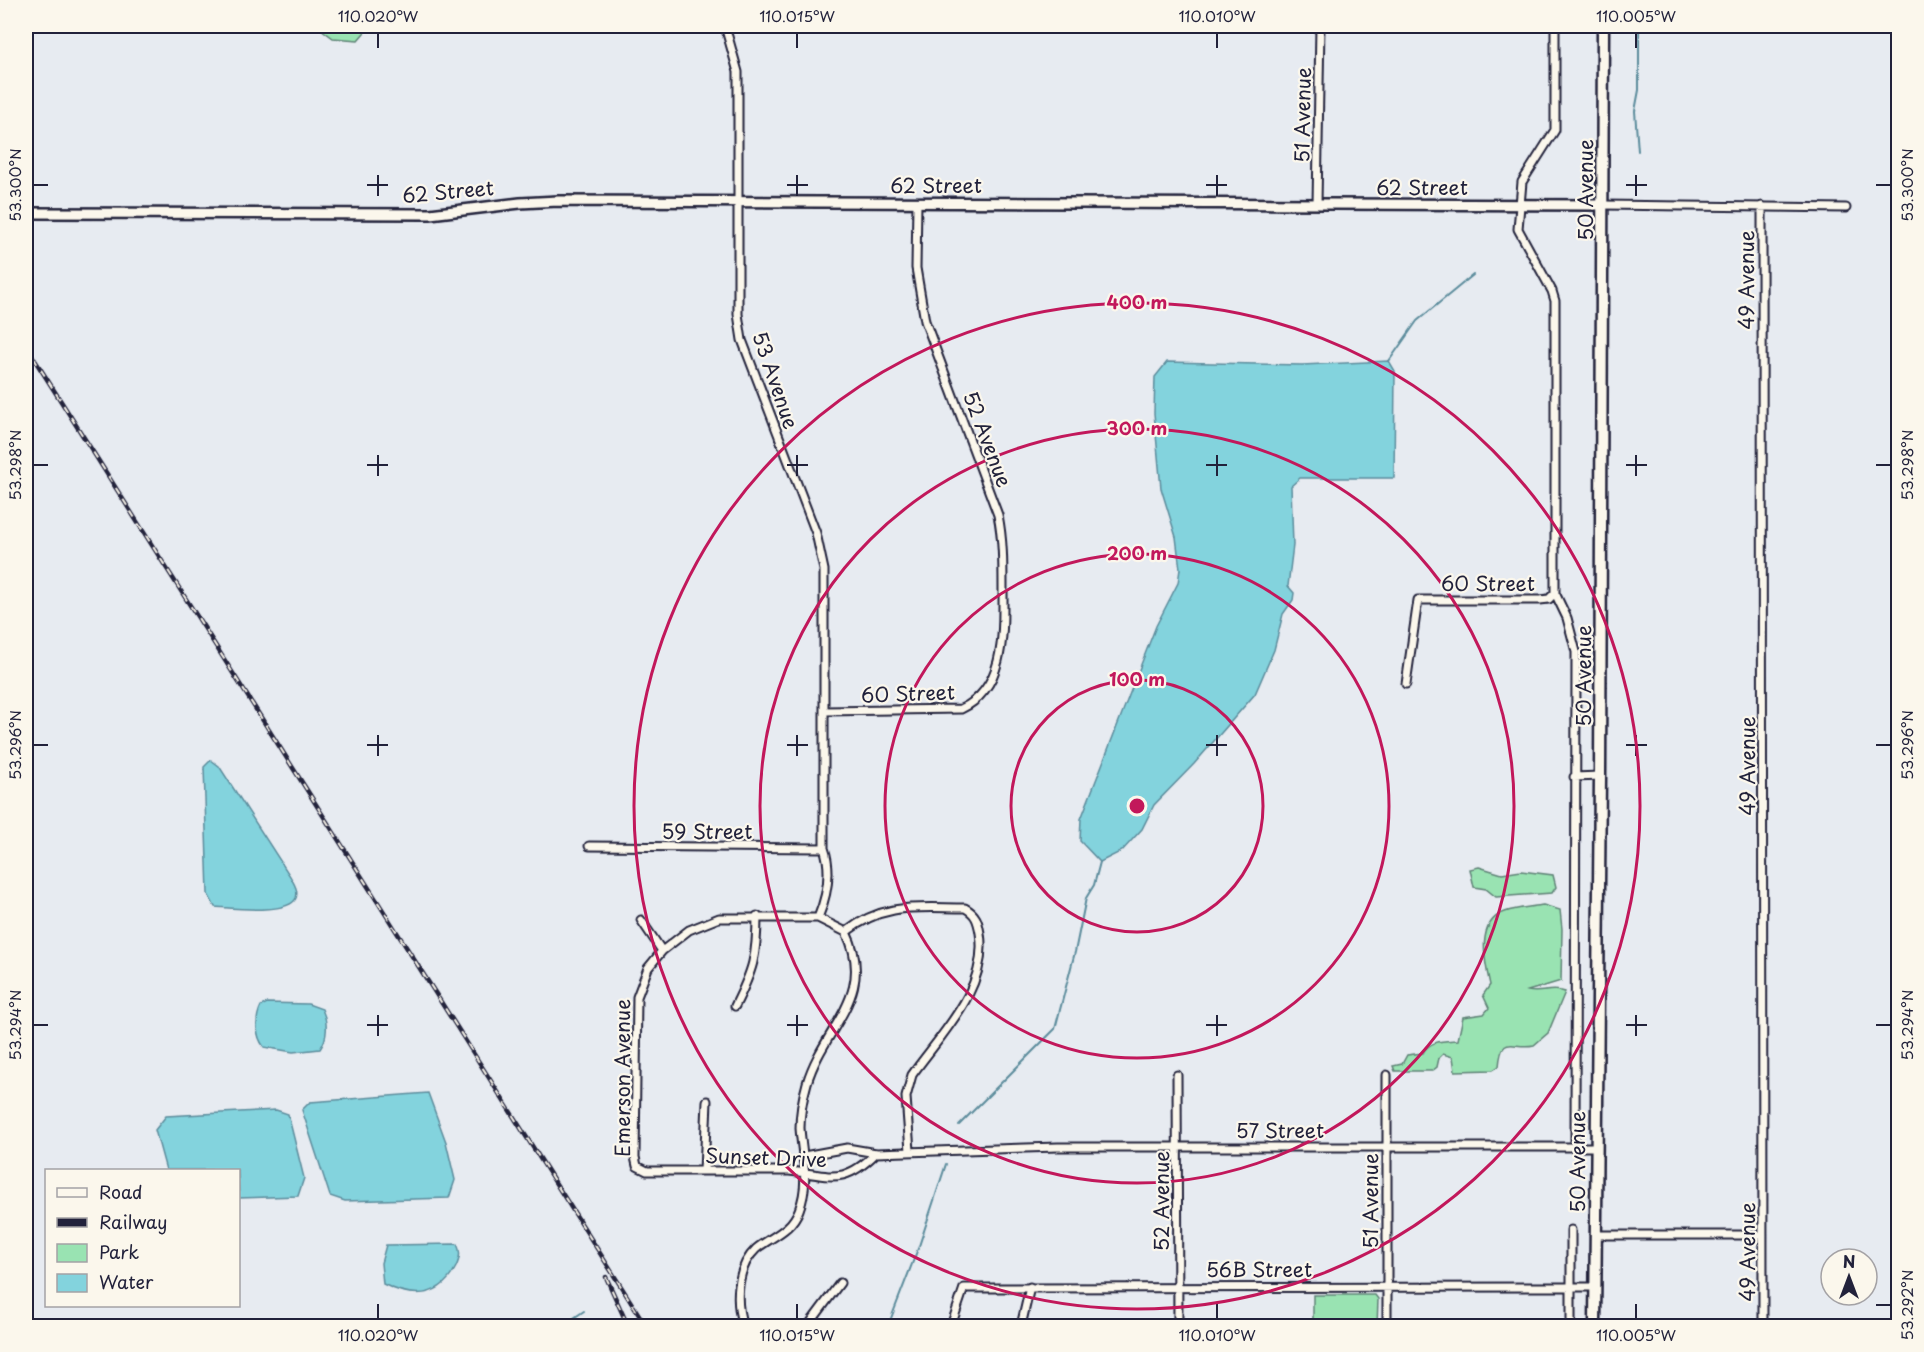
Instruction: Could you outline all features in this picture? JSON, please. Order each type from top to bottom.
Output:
[{"type":"main road","name":"50 Avenue","points":[[1594,1326],[1600,776],[1603,26]]},
{"type":"main road","name":"62 Street","points":[[26,213],[430,214],[520,203],[558,201],[1603,205]]},
{"type":"street","name":"53 Avenue","points":[[725,26],[738,72],[738,314],[742,340],[821,547],[824,570],[824,848],[828,861],[827,883],[818,918]]},
{"type":"street","name":"51 Avenue","points":[[1317,204],[1320,26]]},
{"type":"street","points":[[1555,26],[1555,130],[1525,175],[1520,188],[1518,229],[1552,291],[1555,301],[1554,593],[1567,618],[1576,652],[1575,1147]]},
{"type":"street","name":"52 Avenue","points":[[916,203],[916,268],[925,321],[993,498],[1003,541],[1002,648],[985,689]]},
{"type":"street","name":"62 Street","points":[[1603,205],[1846,208]]},
{"type":"street","name":"49 Avenue","points":[[1762,206],[1763,1326]]},
{"type":"street","name":"60 Street","points":[[1406,684],[1418,600],[1540,600],[1549,599],[1554,593]]},
{"type":"street","name":"60 Street","points":[[825,711],[961,709],[973,704],[985,689]]},
{"type":"street","points":[[1574,777],[1600,776]]},
{"type":"street","name":"59 Street","points":[[589,846],[824,848]]},
{"type":"street","points":[[846,932],[862,920],[882,910],[964,908],[973,912],[978,921],[981,952],[971,992],[912,1075],[908,1086],[910,1150]]},
{"type":"street","points":[[640,920],[662,951],[705,921],[738,916],[818,918],[846,932],[858,965],[855,984],[808,1079],[803,1097],[800,1128],[806,1173],[800,1208],[795,1219],[778,1236],[756,1249],[741,1274],[738,1312],[742,1326]]},
{"type":"street","points":[[735,1006],[752,974],[757,952],[757,916]]},
{"type":"street","name":"Emerson Avenue","points":[[647,1171],[637,1167],[635,1157],[637,997],[648,968],[662,951]]},
{"type":"street","name":"52 Avenue","points":[[1177,1075],[1178,1326]]},
{"type":"street","name":"51 Avenue","points":[[1387,1075],[1387,1326]]},
{"type":"street","points":[[704,1171],[707,1101]]},
{"type":"street","name":"57 Street","points":[[964,1150],[1178,1146],[1595,1147]]},
{"type":"street","name":"Sunset Drive","points":[[804,1156],[847,1148],[876,1153],[910,1150],[964,1150]]},
{"type":"street","name":"Sunset Drive","points":[[647,1171],[806,1173],[837,1177],[854,1172],[876,1153]]},
{"type":"street","points":[[1571,1230],[1571,1326]]},
{"type":"street","points":[[1595,1235],[1763,1235]]},
{"type":"street","points":[[808,1326],[840,1283]]},
{"type":"street","points":[[1021,1326],[1030,1287]]},
{"type":"street","name":"56B Street","points":[[951,1326],[964,1288],[1595,1287]]},
{"type":"green space","points":[[317,26],[370,26],[358,40],[333,38]]},
{"type":"green space","points":[[1479,867],[1502,874],[1521,871],[1553,875],[1556,887],[1552,893],[1496,897],[1486,889],[1474,887],[1470,869]]},
{"type":"green space","points":[[1543,905],[1560,910],[1561,981],[1528,991],[1565,992],[1548,1033],[1534,1045],[1506,1046],[1503,1049],[1499,1066],[1493,1070],[1455,1071],[1453,1057],[1443,1054],[1439,1058],[1437,1067],[1432,1071],[1395,1071],[1393,1066],[1402,1064],[1407,1055],[1423,1053],[1429,1046],[1438,1042],[1458,1040],[1463,1017],[1484,1014],[1489,1008],[1483,995],[1490,985],[1484,944],[1489,925],[1505,912]]},
{"type":"green space","points":[[1313,1295],[1375,1295],[1378,1299],[1377,1326],[1313,1326]]},
{"type":"water","points":[[1389,361],[1395,371],[1394,478],[1300,478],[1291,486],[1293,545],[1288,586],[1294,593],[1293,600],[1283,614],[1274,650],[1255,694],[1194,764],[1154,805],[1142,829],[1122,851],[1100,862],[1080,841],[1081,819],[1156,626],[1178,583],[1180,569],[1176,537],[1161,488],[1154,413],[1155,377],[1167,362],[1302,365]]},
{"type":"water","points":[[211,760],[219,766],[290,876],[297,892],[296,898],[291,903],[272,909],[215,907],[208,894],[204,767]]},
{"type":"water","points":[[267,1003],[308,1004],[322,1009],[326,1030],[325,1040],[320,1049],[293,1052],[264,1047],[259,1038],[257,1021],[261,1006]]},
{"type":"water","points":[[428,1093],[446,1142],[455,1180],[449,1198],[345,1201],[330,1196],[302,1110],[310,1102]]},
{"type":"water","points":[[276,1110],[288,1114],[304,1178],[298,1196],[240,1198],[240,1169],[166,1169],[155,1130],[166,1116]]},
{"type":"water","points":[[457,1244],[460,1255],[456,1267],[450,1277],[434,1290],[425,1293],[405,1292],[383,1284],[381,1263],[386,1245]]},
{"type":"waterway","points":[[1638,151],[1635,111],[1639,90],[1639,26]]},
{"type":"waterway","points":[[1389,361],[1417,321],[1473,275]]},
{"type":"waterway","points":[[959,1125],[1055,1029],[1086,898],[1094,885],[1100,862]]},
{"type":"waterway","points":[[888,1326],[919,1246],[946,1164]]},
{"type":"waterway","points":[[562,1326],[584,1311]]},
{"type":"railway","points":[[26,346],[646,1326]]},
{"type":"railway","points":[[606,1277],[628,1326]]}]
